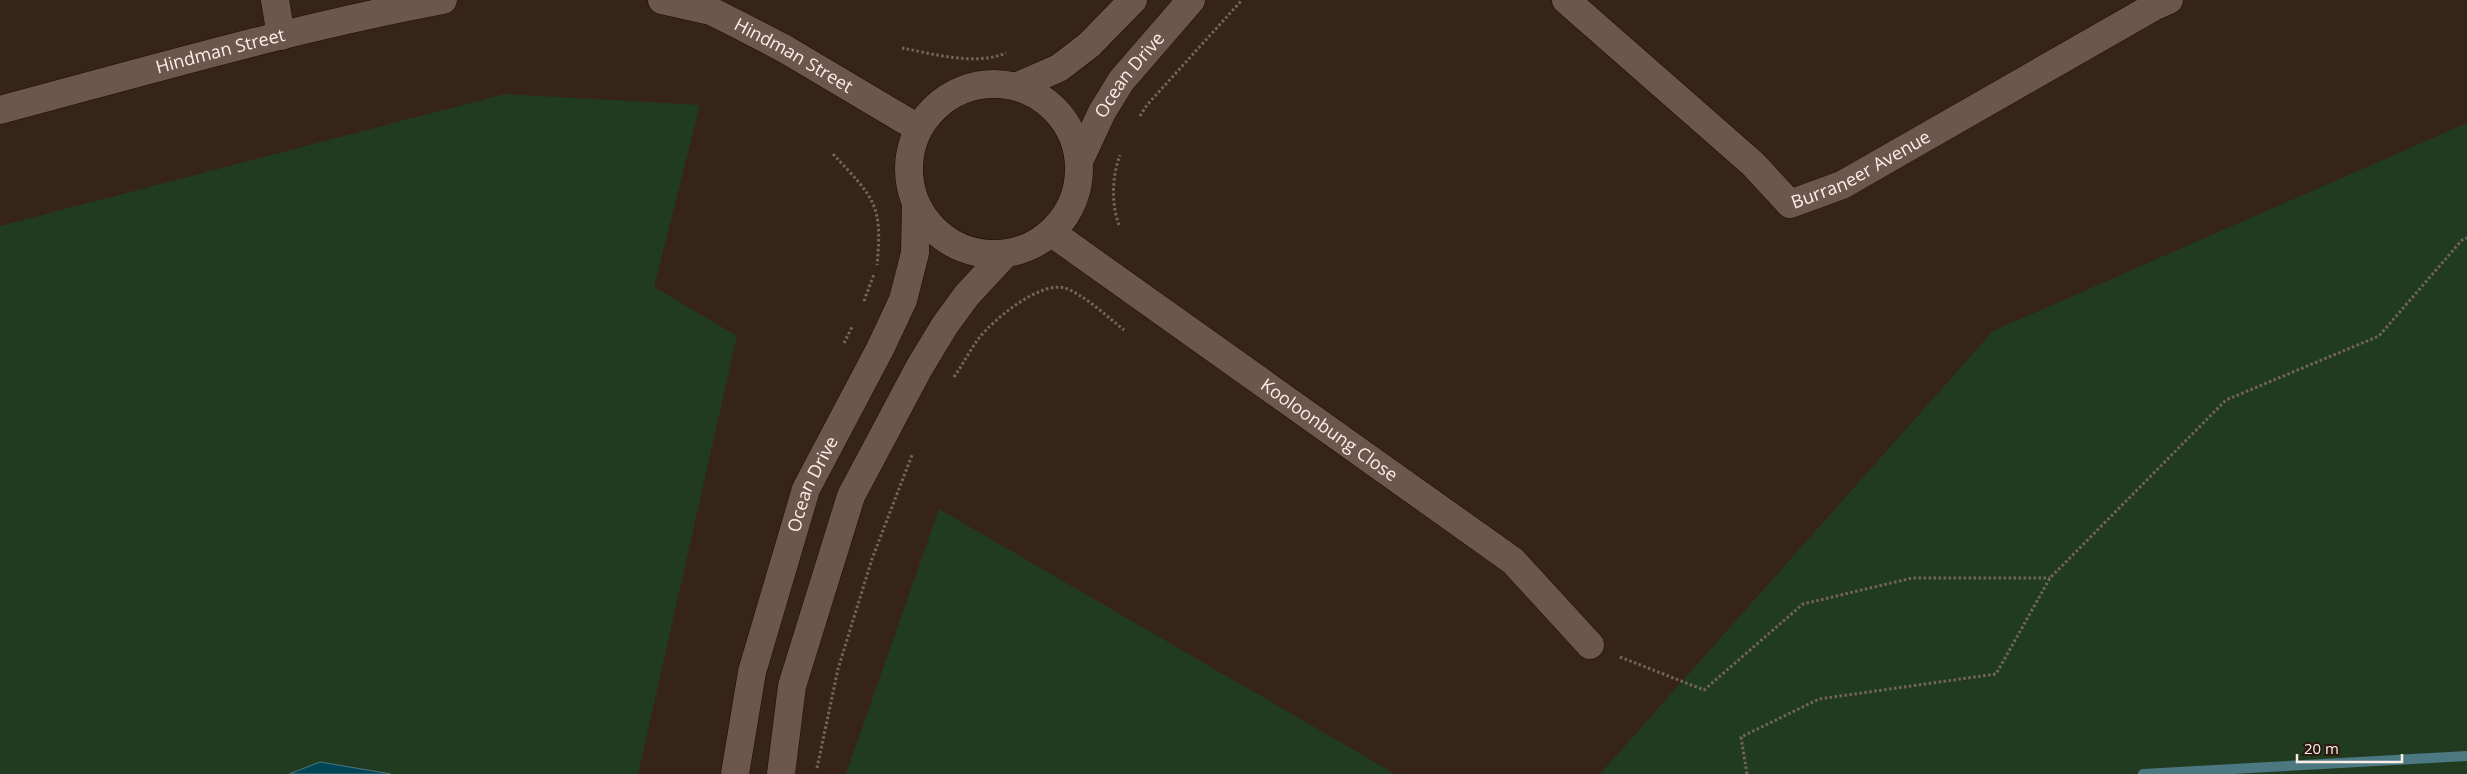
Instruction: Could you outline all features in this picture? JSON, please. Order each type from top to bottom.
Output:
[{"type":"street","points":[[275,0],[281,36]]},
{"type":"street","name":"Hindman Street","points":[[0,110],[281,36],[386,11],[443,0]]},
{"type":"street","name":"Hindman Street","points":[[662,0],[711,11],[735,23],[785,49],[918,128]]},
{"type":"street","points":[[1018,86],[1059,68],[1089,45],[1133,0]]},
{"type":"street","name":"Ocean Drive","points":[[1080,159],[1102,112],[1120,81],[1191,0]]},
{"type":"street","name":"Burraneer Avenue","points":[[1566,0],[1753,164],[1790,204],[1842,185],[2157,2]]},
{"type":"street","points":[[989,83],[1018,86],[1041,97],[1060,113],[1073,135],[1080,159],[1079,186],[1069,212],[1052,233],[1038,243],[1005,254],[978,253],[953,244],[932,228],[916,206],[910,186],[908,166],[911,147],[918,128],[936,106],[960,90],[989,83]]},
{"type":"street","name":"Ocean Drive","points":[[735,774],[752,672],[806,489],[880,349],[903,300],[915,253],[916,206]]},
{"type":"street","name":"Kooloonbung Close","points":[[1052,233],[1513,560],[1590,645]]},
{"type":"street","points":[[781,774],[792,686],[851,496],[918,368],[945,324],[967,295],[1005,254]]},
{"type":"path","points":[[1138,119],[1148,105],[1242,0]]},
{"type":"path","points":[[902,48],[975,58],[994,58],[1010,52]]},
{"type":"path","points":[[1119,225],[1115,214],[1114,186],[1117,164],[1123,148]]},
{"type":"path","points":[[1748,774],[1741,736],[1819,699],[1996,674],[2050,578],[2226,400],[2379,336],[2462,240],[2467,238]]},
{"type":"path","points":[[954,378],[980,337],[1000,318],[1033,294],[1049,288],[1065,288],[1124,330]]},
{"type":"path","points":[[815,774],[840,660],[872,559],[914,449]]},
{"type":"path","points":[[1590,645],[1704,690],[1803,604],[1912,578],[2050,578]]},
{"type":"green space","points":[[505,94],[700,105],[654,287],[737,336],[638,774],[391,774],[320,762],[289,774],[0,774],[0,226]]},
{"type":"green space","points":[[2467,123],[2467,774],[1600,774],[1993,331]]},
{"type":"green space","points":[[939,509],[1395,774],[846,774]]},
{"type":"water","points":[[320,762],[391,774],[289,774]]},
{"type":"waterway","points":[[2143,774],[2467,756]]}]
